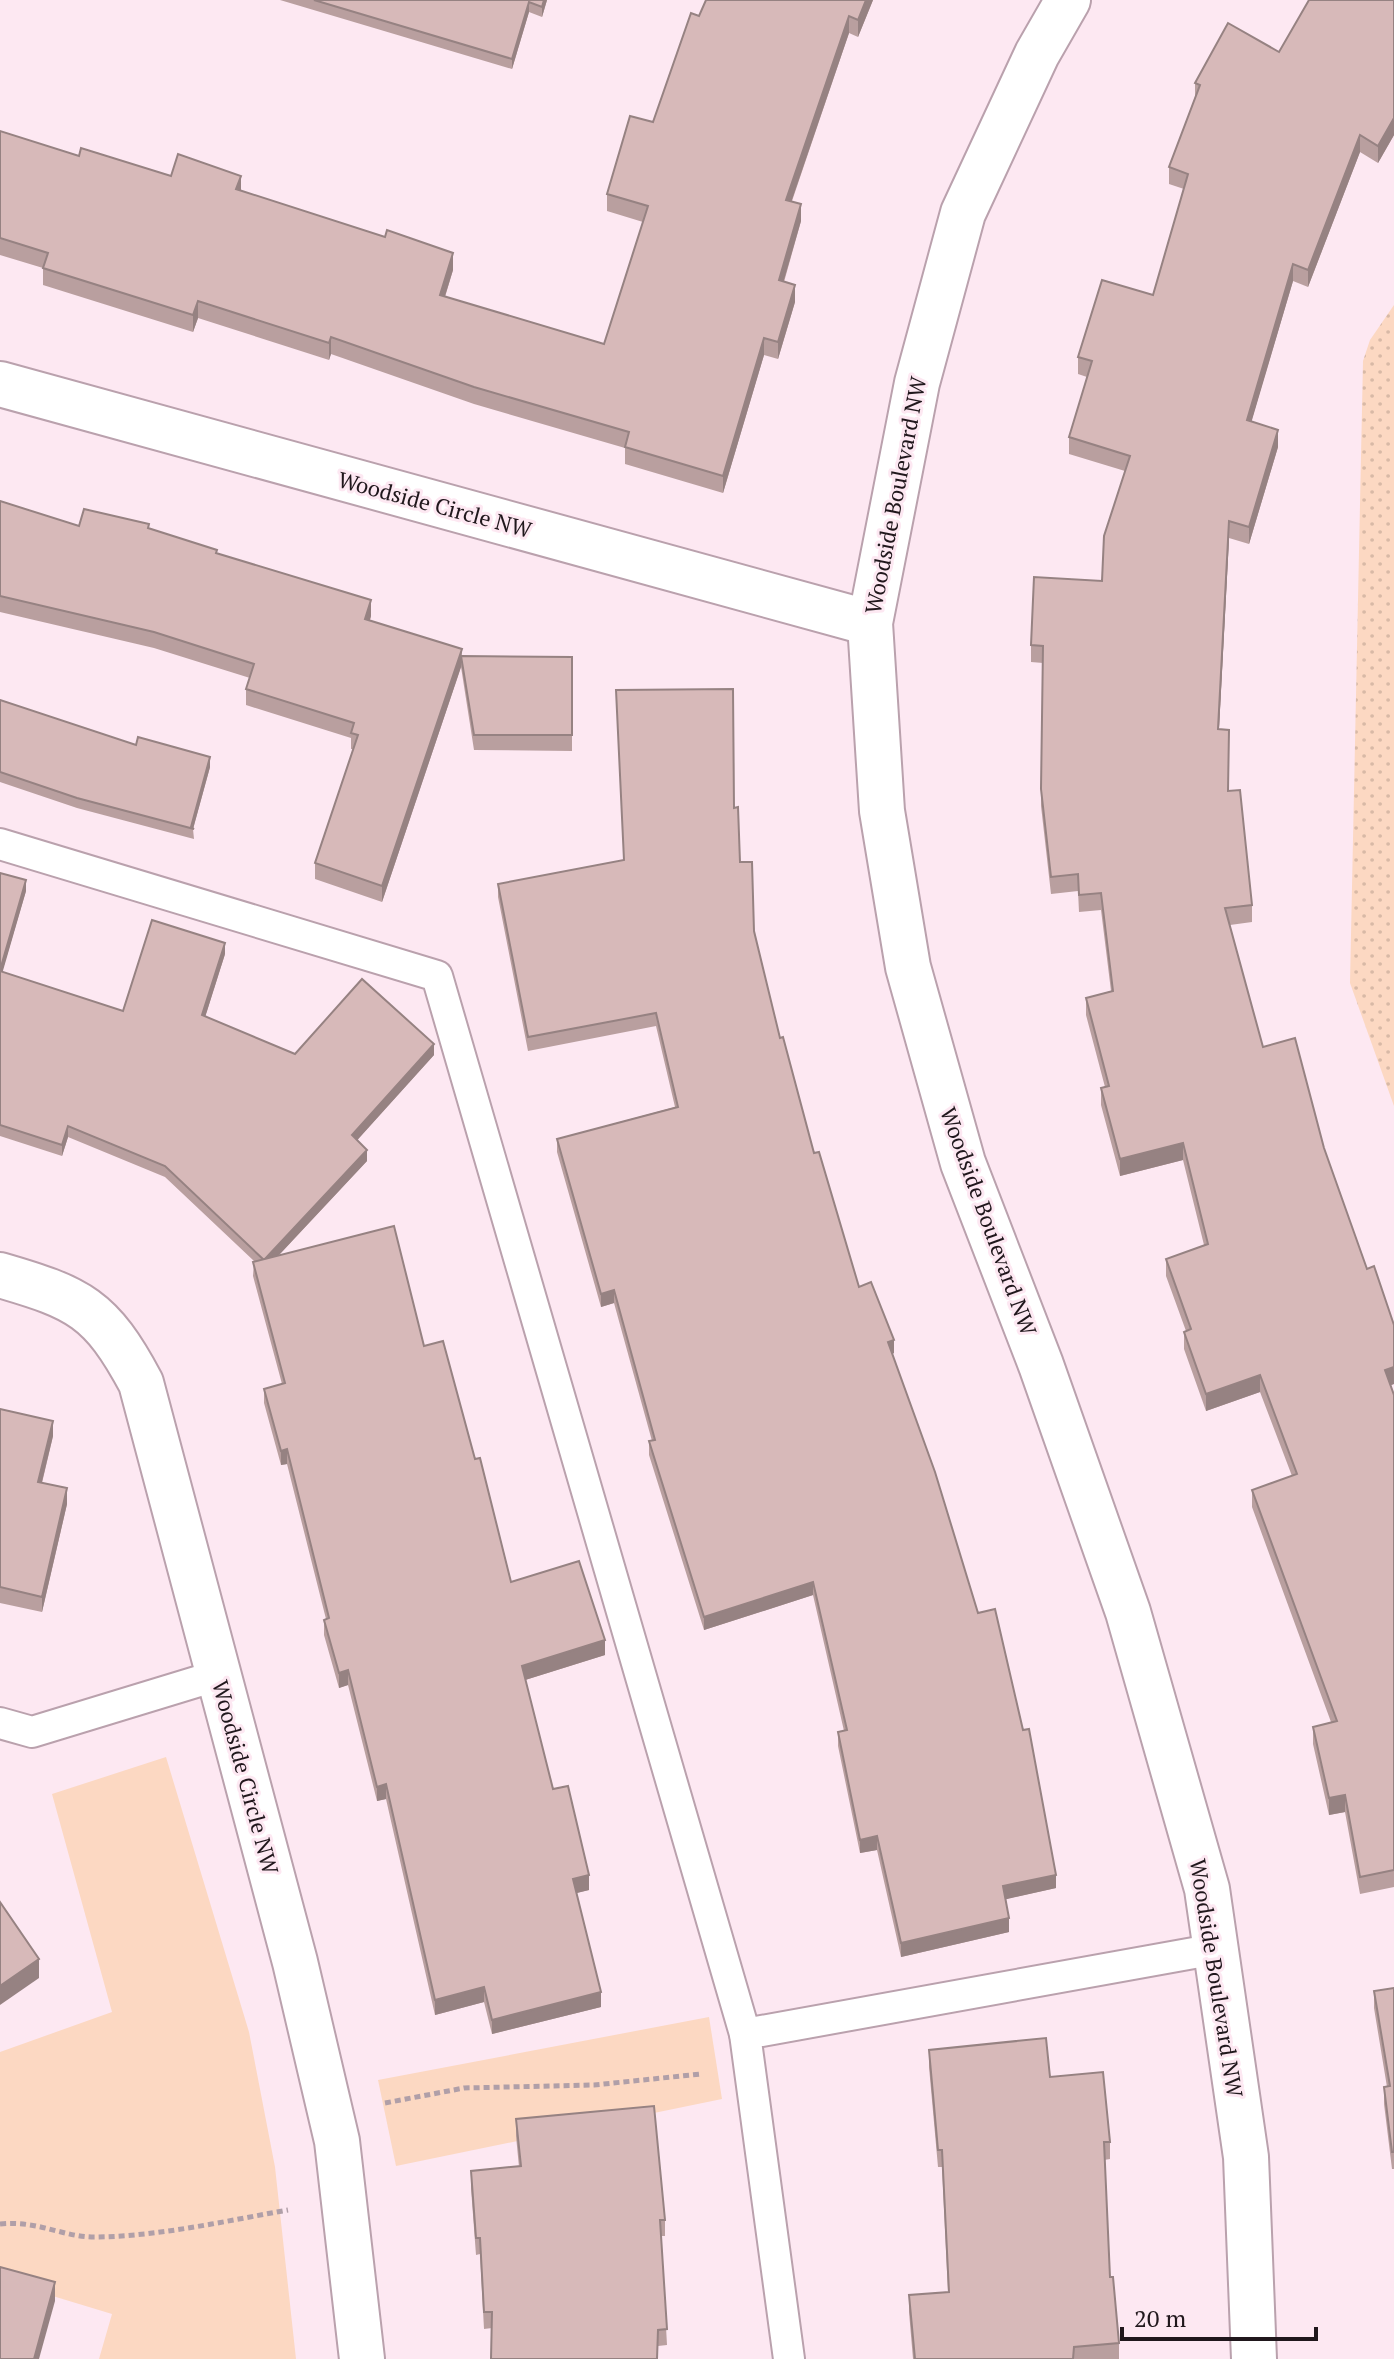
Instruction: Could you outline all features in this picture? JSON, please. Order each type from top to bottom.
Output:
[{"type":"street","name":"Woodside Boulevard NW","points":[[1068,0],[1037,54],[963,213],[917,383],[870,623],[882,811],[908,967],[963,1163],[1041,1365],[1128,1612],[1207,1889],[1246,2157],[1254,2359]]},
{"type":"street","name":"Woodside Circle NW","points":[[0,384],[870,623]]},
{"type":"street","name":"Woodside Circle NW","points":[[0,1275],[58,1292],[91,1310],[141,1383],[295,1962],[330,2115],[344,2200],[362,2359]]},
{"type":"lane","points":[[0,844],[437,976],[745,2034],[789,2359]]},
{"type":"lane","points":[[0,1723],[32,1732],[219,1675]]},
{"type":"lane","points":[[745,2034],[1216,1949]]},
{"type":"path","points":[[330,2115],[464,2088],[594,2085],[750,2070]]},
{"type":"path","points":[[0,2224],[25,2222],[92,2238],[145,2235],[344,2200]]},
{"type":"shaded area","points":[[1394,305],[1394,1106],[1350,983],[1363,361],[1370,340]]},
{"type":"shaded area","points":[[166,1757],[249,2032],[275,2167],[296,2359],[99,2359],[112,2314],[0,2280],[0,2052],[112,2012],[52,1794]]},
{"type":"shaded area","points":[[709,2017],[722,2099],[396,2166],[378,2080]]},
{"type":"building","points":[[314,0],[544,0],[542,7],[529,2],[512,59]]},
{"type":"building","points":[[706,0],[866,0],[858,20],[849,16],[786,200],[801,204],[779,280],[795,285],[778,342],[764,338],[723,476],[625,447],[629,432],[474,387],[331,337],[329,343],[198,301],[193,315],[43,268],[48,253],[0,238],[0,131],[79,156],[81,148],[171,176],[178,154],[241,176],[236,189],[385,237],[387,230],[453,253],[440,295],[604,344],[648,206],[607,194],[630,116],[653,122],[691,13],[699,16]]},
{"type":"building","points":[[1309,0],[1394,0],[1394,118],[1378,146],[1360,135],[1308,270],[1293,264],[1247,420],[1278,430],[1249,527],[1229,521],[1218,729],[1229,730],[1228,791],[1240,790],[1252,905],[1225,908],[1263,1047],[1295,1038],[1324,1148],[1367,1269],[1374,1266],[1394,1325],[1394,1367],[1385,1370],[1394,1395],[1394,1870],[1360,1877],[1345,1795],[1329,1798],[1313,1727],[1337,1721],[1252,1490],[1297,1474],[1260,1375],[1206,1394],[1184,1332],[1191,1329],[1166,1259],[1208,1244],[1183,1143],[1120,1159],[1101,1088],[1109,1086],[1086,998],[1113,991],[1101,893],[1079,895],[1078,874],[1051,877],[1041,789],[1043,646],[1031,645],[1034,577],[1102,581],[1104,536],[1130,456],[1069,437],[1092,361],[1078,357],[1102,280],[1153,295],[1188,174],[1169,167],[1200,85],[1195,83],[1228,23],[1279,52]]},
{"type":"building","points":[[0,501],[79,526],[84,509],[149,524],[148,528],[217,550],[216,553],[371,600],[365,619],[462,649],[382,886],[315,863],[358,735],[351,733],[354,723],[246,689],[254,664],[154,632],[0,596]]},
{"type":"building","points":[[461,656],[572,657],[572,735],[474,735]]},
{"type":"building","points":[[733,689],[734,808],[738,807],[740,862],[752,862],[754,931],[780,1038],[783,1037],[814,1153],[819,1152],[859,1287],[871,1282],[894,1340],[888,1342],[935,1472],[978,1613],[995,1609],[1023,1730],[1029,1729],[1056,1875],[1003,1886],[1009,1918],[901,1943],[877,1836],[860,1840],[838,1732],[847,1730],[813,1582],[704,1617],[649,1441],[655,1440],[614,1290],[601,1294],[557,1139],[678,1107],[656,1013],[528,1037],[498,884],[624,860],[616,690]]},
{"type":"building","points":[[0,700],[136,745],[138,737],[210,757],[191,827],[194,829],[77,798],[0,772]]},
{"type":"building","points":[[0,873],[26,880],[0,970]]},
{"type":"building","points":[[152,920],[225,943],[202,1015],[295,1054],[362,979],[434,1044],[352,1135],[367,1150],[264,1260],[165,1166],[68,1126],[62,1145],[0,1125],[0,971],[123,1011]]},
{"type":"building","points":[[394,1226],[424,1346],[443,1341],[475,1459],[480,1458],[511,1582],[579,1561],[605,1640],[522,1666],[553,1789],[568,1786],[589,1875],[573,1879],[601,1992],[492,2020],[484,1987],[435,2000],[386,1784],[377,1787],[348,1670],[339,1673],[324,1620],[329,1618],[287,1449],[281,1451],[264,1389],[285,1383],[253,1262]]},
{"type":"building","points":[[0,1409],[53,1421],[38,1482],[67,1488],[42,1597],[0,1587]]},
{"type":"building","points":[[0,1902],[39,1959],[0,1986]]},
{"type":"building","points":[[1394,1988],[1392,2152],[1384,2087],[1390,2086],[1374,1991]]},
{"type":"building","points":[[1046,2038],[1050,2077],[1103,2072],[1110,2142],[1104,2142],[1110,2277],[1113,2277],[1119,2343],[1074,2347],[1073,2359],[915,2359],[909,2295],[949,2292],[942,2150],[938,2150],[929,2050]]},
{"type":"building","points":[[654,2106],[665,2220],[660,2220],[667,2329],[658,2330],[657,2359],[491,2359],[492,2312],[484,2312],[480,2238],[476,2238],[471,2171],[521,2166],[516,2119]]},
{"type":"building","points":[[0,2267],[55,2282],[34,2359],[0,2359]]}]
